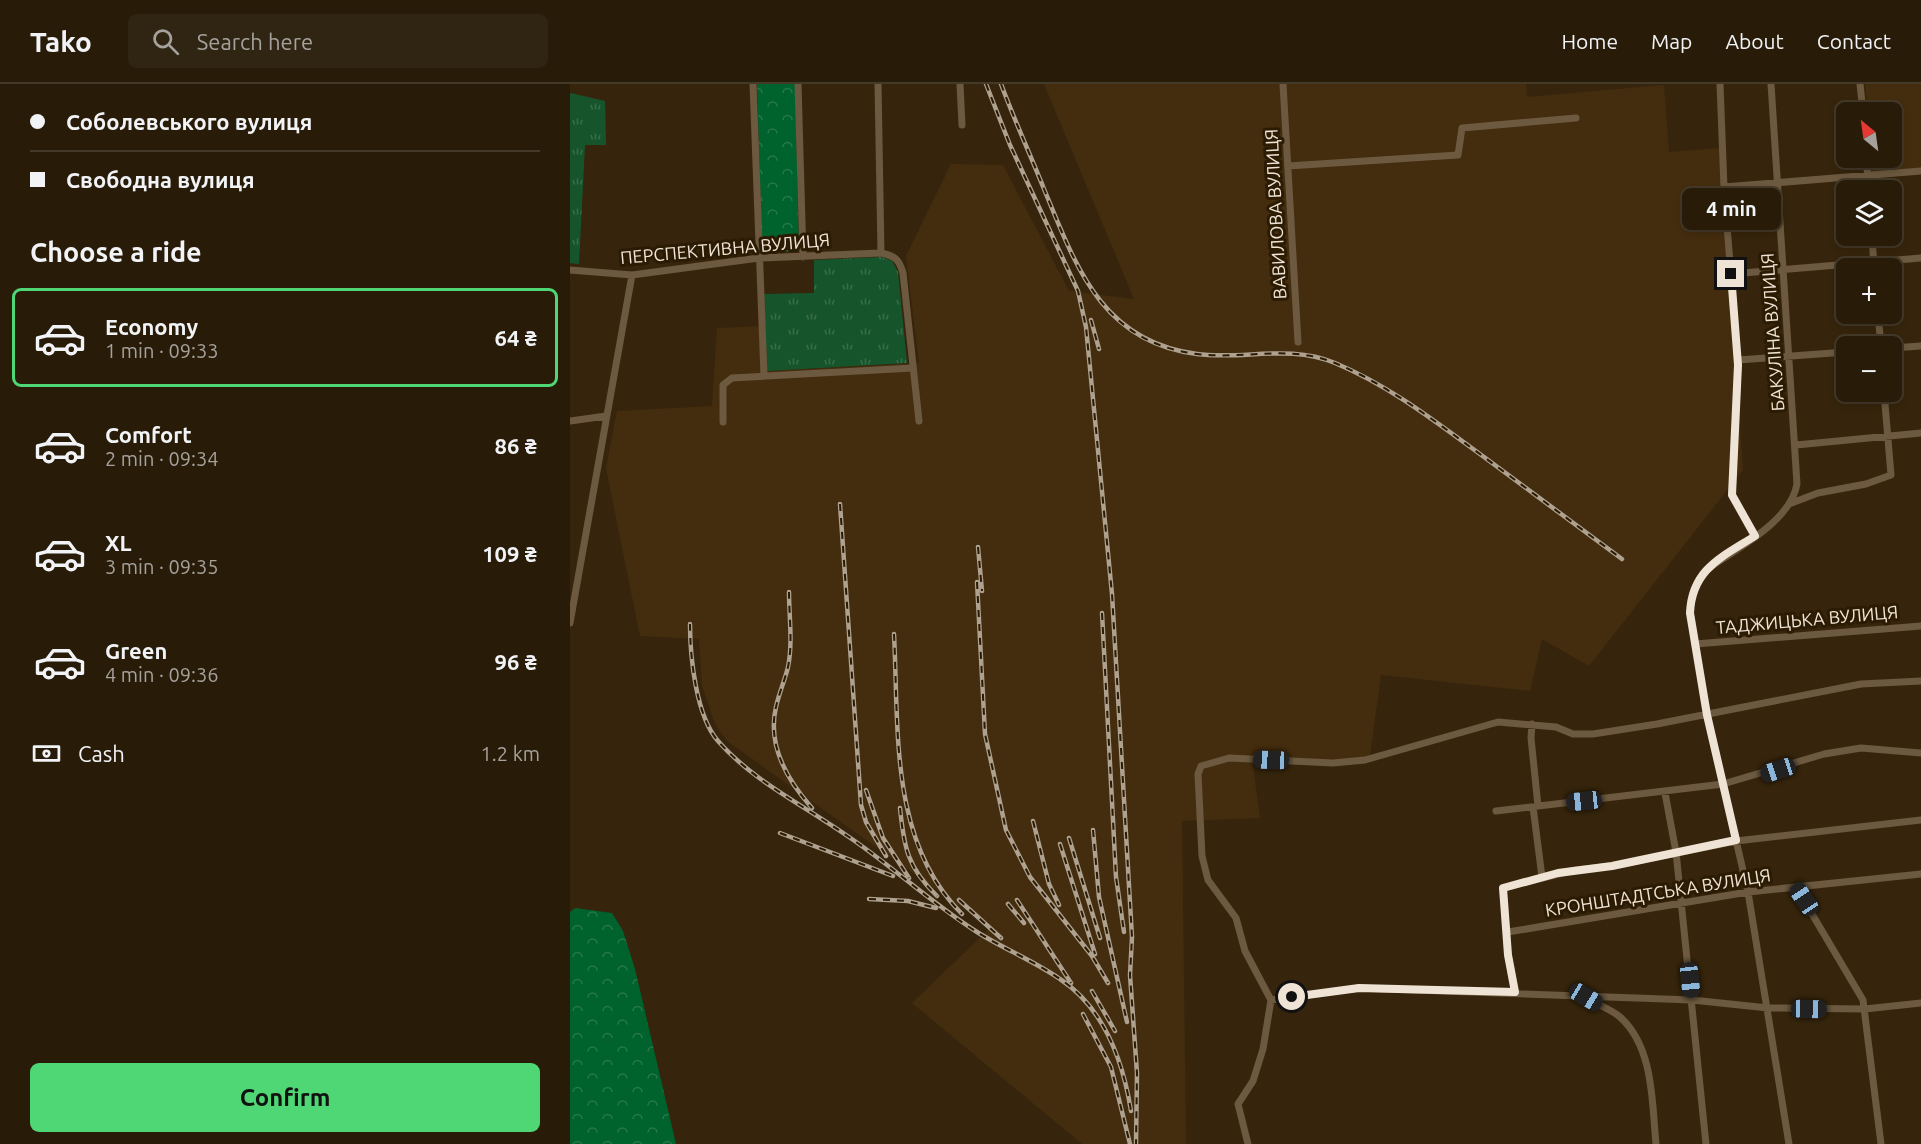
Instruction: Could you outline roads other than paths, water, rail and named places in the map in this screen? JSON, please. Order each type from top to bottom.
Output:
[{"type":"street","points":[[753,84],[764,376]]},
{"type":"street","points":[[798,84],[803,257]]},
{"type":"street","points":[[879,84],[881,253],[897,258],[903,273],[919,421]]},
{"type":"street","points":[[960,84],[962,125]]},
{"type":"street","name":"ВАВИЛОВА ВУЛИЦЯ","points":[[1283,84],[1298,342]]},
{"type":"street","points":[[1720,84],[1724,188],[1738,360],[1732,495],[1755,536]]},
{"type":"street","name":"БАКУЛІНА ВУЛИЦЯ","points":[[1771,84],[1796,445],[1797,484],[1795,495],[1789,504]]},
{"type":"street","points":[[1860,84],[1862,102]]},
{"type":"street","points":[[1288,166],[1458,154],[1462,128],[1576,118]]},
{"type":"street","points":[[1867,168],[1868,180]]},
{"type":"street","points":[[1724,188],[1921,171]]},
{"type":"street","name":"ПЕРСПЕКТИВНА ВУЛИЦЯ","points":[[570,270],[632,275],[759,258],[881,253]]},
{"type":"street","points":[[1902,261],[1921,258]]},
{"type":"street","points":[[1731,274],[1836,268]]},
{"type":"street","points":[[570,623],[632,275]]},
{"type":"street","points":[[1902,347],[1921,346]]},
{"type":"street","points":[[1738,360],[1836,353]]},
{"type":"street","points":[[723,422],[725,382],[732,378],[913,368]]},
{"type":"street","points":[[1789,1144],[1748,892],[1707,715],[1690,613],[1691,597],[1695,583],[1705,571],[1783,514],[1789,504],[1818,493],[1866,484],[1891,475],[1885,402]]},
{"type":"street","points":[[570,421],[606,416]]},
{"type":"street","points":[[1796,445],[1921,433]]},
{"type":"street","name":"ТАДЖИЦЬКА ВУЛИЦЯ","points":[[1695,644],[1921,626]]},
{"type":"street","points":[[1248,1144],[1238,1104],[1253,1081],[1263,1049],[1271,1000],[1245,951],[1236,918],[1208,880],[1202,856],[1198,774],[1201,765],[1229,758],[1333,763],[1365,760],[1498,722],[1556,727],[1573,734],[1593,734],[1707,715],[1759,702],[1861,684],[1921,681]]},
{"type":"street","points":[[1532,724],[1535,806],[1542,877]]},
{"type":"street","points":[[1496,811],[1665,793],[1723,784],[1845,750],[1879,748],[1921,753]]},
{"type":"street","points":[[1665,793],[1676,852],[1692,1000],[1700,1105],[1706,1144]]},
{"type":"street","points":[[1515,992],[1508,955],[1503,888],[1542,877],[1736,840],[1921,820]]},
{"type":"street","name":"КРОНШТАДТСЬКА ВУЛИЦЯ","points":[[1508,932],[1748,892],[1921,874]]},
{"type":"street","points":[[1796,887],[1858,988],[1865,1009],[1881,1144]]},
{"type":"street","points":[[1271,1000],[1359,988],[1692,1000],[1768,1008],[1865,1009],[1921,1003]]},
{"type":"street","points":[[1586,997],[1620,1017],[1631,1031],[1646,1065],[1656,1144]]},
{"type":"street","points":[[1620,1017],[1619,1003],[1626,999]]},
{"type":"railway","points":[[986,84],[1010,145],[1078,291],[1086,327],[1112,594],[1132,937],[1130,975],[1137,1073],[1136,1144]]},
{"type":"railway","points":[[1001,84],[1056,218],[1081,272],[1096,296],[1115,317],[1137,334],[1164,347],[1197,354],[1301,354],[1318,357],[1355,372],[1375,382],[1430,418],[1622,559]]},
{"type":"railway","points":[[1091,320],[1099,349]]},
{"type":"railway","points":[[840,504],[861,805],[866,822],[886,856]]},
{"type":"railway","points":[[978,547],[982,591]]},
{"type":"railway","points":[[977,582],[985,734],[1006,830],[1030,877],[1092,956],[1108,983]]},
{"type":"railway","points":[[789,592],[791,639],[787,672],[776,707],[774,735],[787,774],[812,808]]},
{"type":"railway","points":[[1102,613],[1116,877],[1124,932]]},
{"type":"railway","points":[[690,624],[691,653],[699,702],[710,730],[718,741],[747,768],[779,792],[863,847],[960,921],[1060,979],[1075,991],[1089,1005],[1109,1037],[1123,1073],[1131,1111]]},
{"type":"railway","points":[[894,634],[898,745],[902,783],[910,819],[921,853],[938,885],[962,914]]},
{"type":"railway","points":[[866,790],[883,838],[909,878]]},
{"type":"railway","points":[[900,808],[903,834],[913,866],[937,896]]},
{"type":"railway","points":[[1033,821],[1049,884],[1059,905]]},
{"type":"railway","points":[[1093,830],[1099,897],[1127,1022]]},
{"type":"railway","points":[[780,833],[893,876]]},
{"type":"railway","points":[[1069,838],[1100,938]]},
{"type":"railway","points":[[1060,844],[1095,954]]},
{"type":"railway","points":[[869,899],[908,901],[936,908]]},
{"type":"railway","points":[[959,900],[1001,938]]},
{"type":"railway","points":[[1017,900],[1071,983]]},
{"type":"railway","points":[[1008,904],[1024,923]]},
{"type":"railway","points":[[1092,991],[1115,1031]]},
{"type":"railway","points":[[1083,1014],[1111,1067],[1130,1144]]}]
